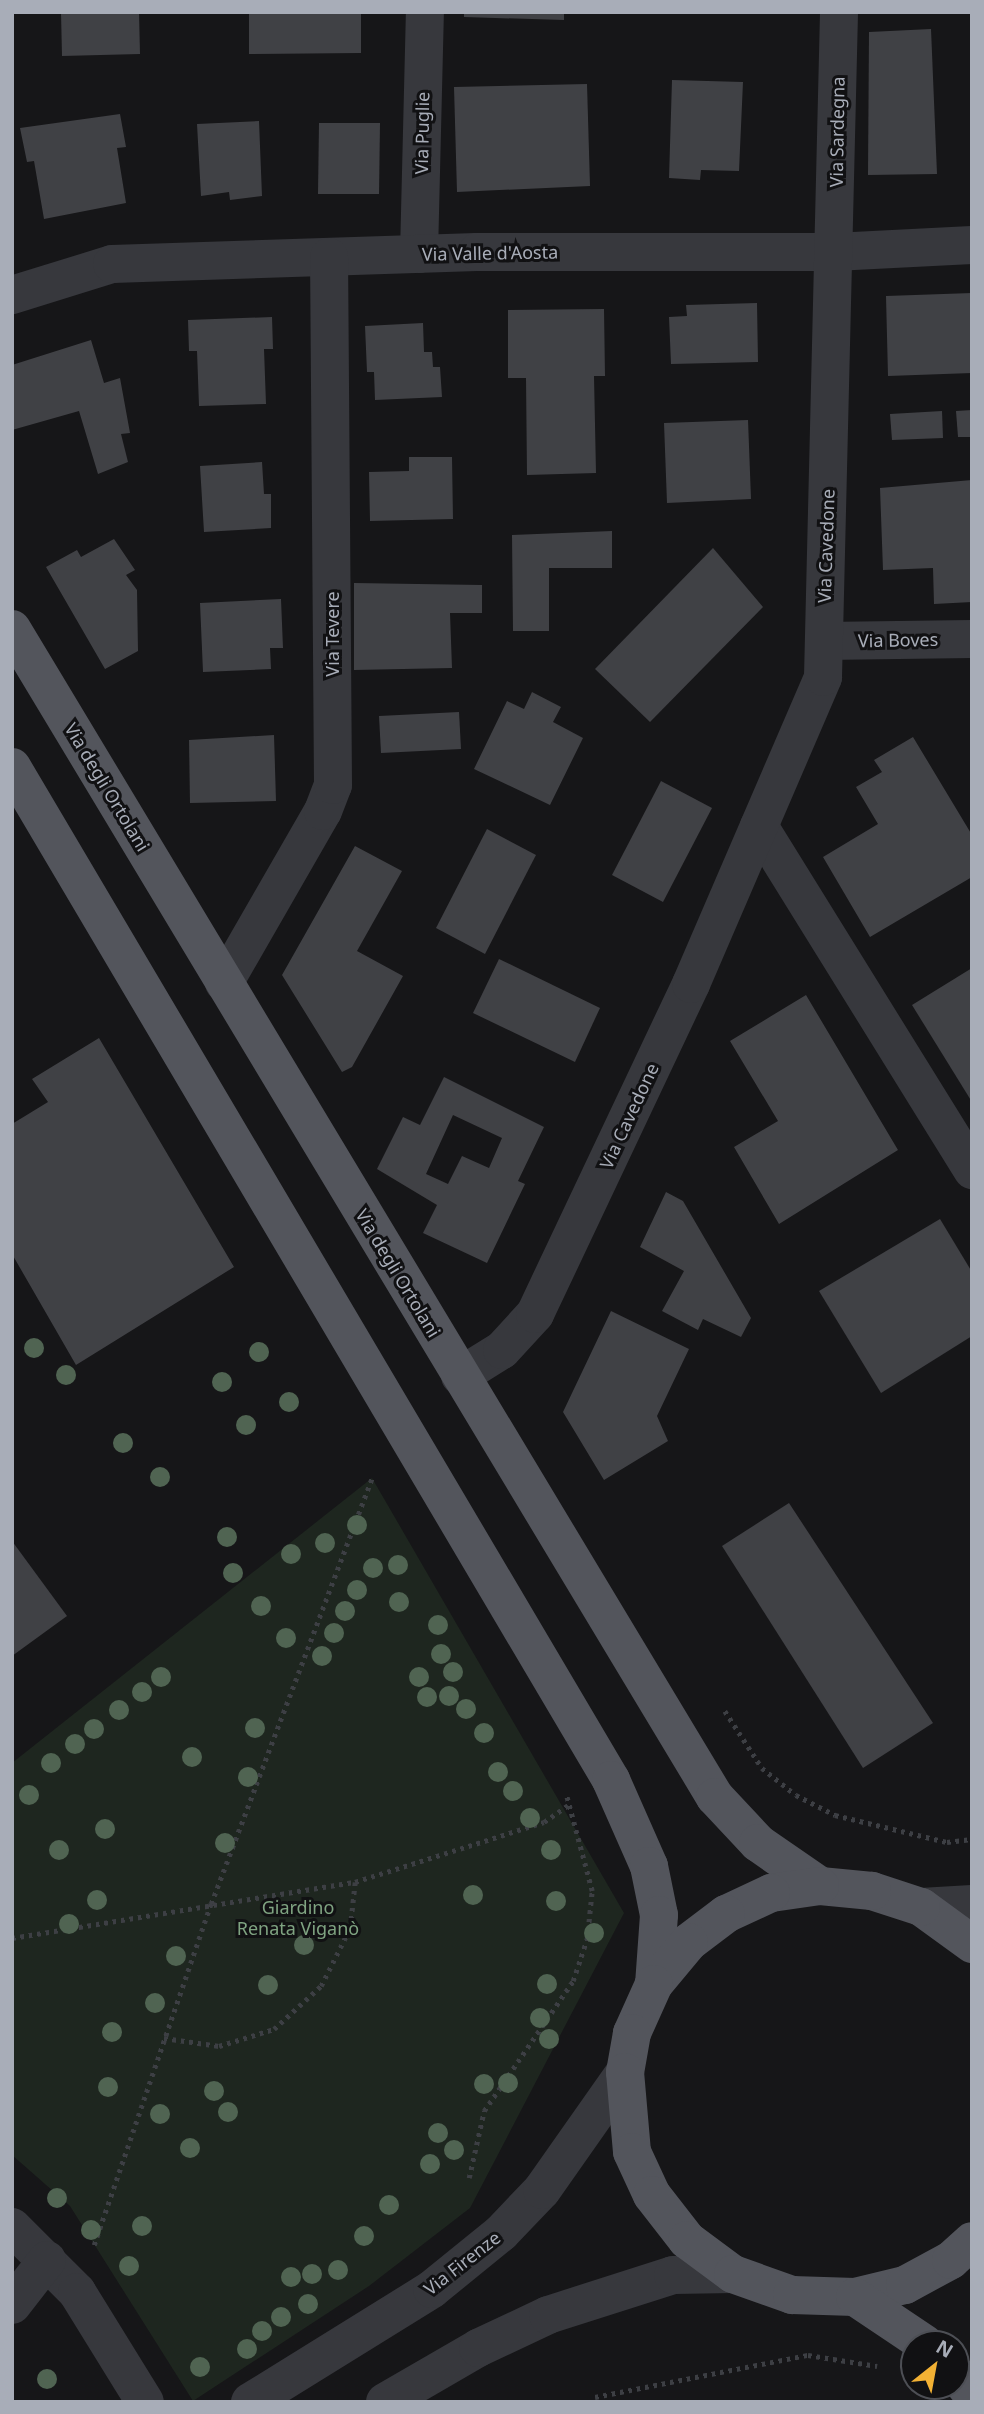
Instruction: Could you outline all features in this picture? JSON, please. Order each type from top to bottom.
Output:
[{"type":"main road","name":"Via degli Ortolani","points":[[12,629],[715,1797],[758,1843],[820,1886]]},
{"type":"main road","points":[[12,766],[611,1780],[649,1866],[659,1915],[654,1984]]},
{"type":"main road","points":[[972,1944],[921,1907],[872,1891],[820,1886],[771,1893],[726,1914],[689,1941],[654,1984],[632,2033],[625,2072],[632,2152],[652,2195],[687,2240],[733,2274],[792,2295],[855,2297],[905,2285],[951,2260],[972,2241]]},
{"type":"main road","points":[[855,2297],[904,2330]]},
{"type":"street","name":"Via Puglie","points":[[419,254],[425,12]]},
{"type":"street","name":"Via Sardegna","points":[[834,252],[839,12]]},
{"type":"street","name":"Via Valle d'Aosta","points":[[12,295],[112,264],[419,254],[834,252],[972,245]]},
{"type":"street","name":"Via Cavedone","points":[[460,1377],[502,1350],[535,1314],[759,827],[823,677],[834,252]]},
{"type":"street","name":"Via Tevere","points":[[224,983],[323,811],[333,785],[329,257]]},
{"type":"street","name":"Via Boves","points":[[824,641],[972,639]]},
{"type":"street","points":[[759,827],[972,1170]]},
{"type":"street","points":[[921,1907],[972,1904]]},
{"type":"street","name":"Via Firenze","points":[[250,2402],[432,2289],[501,2233],[542,2190],[625,2072]]},
{"type":"street","points":[[12,2227],[77,2292],[145,2402]]},
{"type":"street","points":[[12,2305],[47,2260]]},
{"type":"street","points":[[385,2402],[478,2348],[548,2315],[673,2275],[733,2274]]},
{"type":"path","points":[[93,2245],[211,1904],[372,1478]]},
{"type":"path","points":[[725,1712],[762,1768],[806,1800],[835,1815],[947,1842],[972,1839]]},
{"type":"path","points":[[12,1938],[355,1882],[544,1822],[568,1805],[592,1891],[587,1939],[573,1980],[484,2111],[469,2178]]},
{"type":"path","points":[[164,2038],[219,2046],[274,2029],[321,1986],[350,1928],[355,1882]]},
{"type":"path","points":[[595,2397],[808,2355],[884,2368]]},
{"type":"green space","name":"Giardino Renata Viganò","points":[[372,1478],[624,1913],[470,2208],[369,2286],[193,2401],[70,2206],[12,2155],[12,1763]]},
{"type":"building","points":[[61,12],[139,12],[140,54],[62,56]]},
{"type":"building","points":[[249,12],[361,12],[361,53],[249,54]]},
{"type":"building","points":[[464,12],[564,12],[564,20],[464,17]]},
{"type":"building","points":[[931,29],[937,174],[868,175],[869,32]]},
{"type":"building","points":[[672,80],[743,82],[739,171],[701,170],[700,180],[669,178]]},
{"type":"building","points":[[587,84],[590,186],[457,192],[454,87]]},
{"type":"building","points":[[120,114],[126,147],[117,148],[126,203],[44,219],[34,161],[27,162],[20,128]]},
{"type":"building","points":[[259,121],[262,196],[230,200],[229,192],[201,196],[197,124]]},
{"type":"building","points":[[319,123],[380,123],[379,194],[318,194]]},
{"type":"building","points":[[972,293],[972,373],[888,376],[886,296]]},
{"type":"building","points":[[757,303],[758,362],[671,364],[669,317],[687,316],[686,305]]},
{"type":"building","points":[[604,309],[605,376],[594,376],[596,473],[527,475],[526,378],[508,378],[508,310]]},
{"type":"building","points":[[272,317],[273,349],[264,349],[266,404],[199,406],[197,351],[189,351],[188,320]]},
{"type":"building","points":[[423,323],[424,352],[432,352],[433,367],[440,367],[442,397],[375,400],[374,372],[367,372],[365,326]]},
{"type":"building","points":[[91,340],[104,383],[120,378],[130,433],[121,434],[128,462],[98,474],[79,411],[12,430],[12,365]]},
{"type":"building","points":[[972,410],[972,437],[958,437],[956,411]]},
{"type":"building","points":[[942,411],[943,438],[892,440],[890,414]]},
{"type":"building","points":[[748,420],[751,499],[667,503],[664,423]]},
{"type":"building","points":[[409,457],[452,457],[453,519],[370,521],[369,472],[409,471]]},
{"type":"building","points":[[262,462],[264,494],[271,494],[271,528],[204,532],[200,466]]},
{"type":"building","points":[[972,480],[972,602],[934,604],[933,568],[883,570],[880,488]]},
{"type":"building","points":[[612,531],[612,568],[549,568],[549,631],[513,631],[512,535]]},
{"type":"building","points":[[114,539],[135,570],[126,575],[137,590],[138,651],[105,669],[46,567],[77,550],[81,557]]},
{"type":"building","points":[[713,548],[763,607],[650,722],[595,669]]},
{"type":"building","points":[[354,583],[482,585],[482,613],[450,613],[452,668],[354,670]]},
{"type":"building","points":[[281,599],[283,648],[270,648],[271,669],[203,672],[200,603]]},
{"type":"building","points":[[532,692],[561,707],[553,722],[583,738],[550,805],[474,769],[507,701],[524,709]]},
{"type":"building","points":[[459,712],[461,749],[381,753],[379,716]]},
{"type":"building","points":[[274,735],[276,801],[190,803],[189,740]]},
{"type":"building","points":[[913,737],[972,835],[972,877],[870,937],[823,857],[878,824],[856,787],[882,772],[874,760]]},
{"type":"building","points":[[661,781],[712,808],[663,902],[612,875]]},
{"type":"building","points":[[487,829],[536,855],[485,954],[436,928]]},
{"type":"building","points":[[355,846],[402,871],[357,951],[403,976],[352,1067],[342,1072],[282,975]]},
{"type":"building","points":[[499,959],[600,1008],[575,1062],[473,1013]]},
{"type":"building","points":[[972,968],[972,1102],[912,1005]]},
{"type":"building","points":[[806,995],[898,1150],[779,1224],[734,1147],[778,1121],[730,1041]]},
{"type":"building","points":[[99,1038],[234,1267],[76,1365],[12,1254],[12,1124],[48,1102],[32,1079]]},
{"type":"building","points":[[444,1077],[544,1127],[518,1181],[525,1184],[487,1263],[423,1233],[437,1205],[377,1169],[403,1117],[420,1125]],"holes":[[[453,1115],[502,1138],[489,1168],[462,1156],[448,1184],[426,1174]]]},
{"type":"building","points":[[666,1192],[683,1201],[751,1318],[741,1337],[703,1319],[698,1330],[662,1311],[684,1271],[640,1247]]},
{"type":"building","points":[[940,1219],[972,1272],[972,1336],[881,1393],[819,1291]]},
{"type":"building","points":[[611,1311],[689,1349],[657,1416],[668,1441],[604,1480],[563,1412]]},
{"type":"building","points":[[789,1503],[933,1723],[863,1768],[722,1546]]},
{"type":"building","points":[[12,1541],[67,1616],[12,1656]]}]
